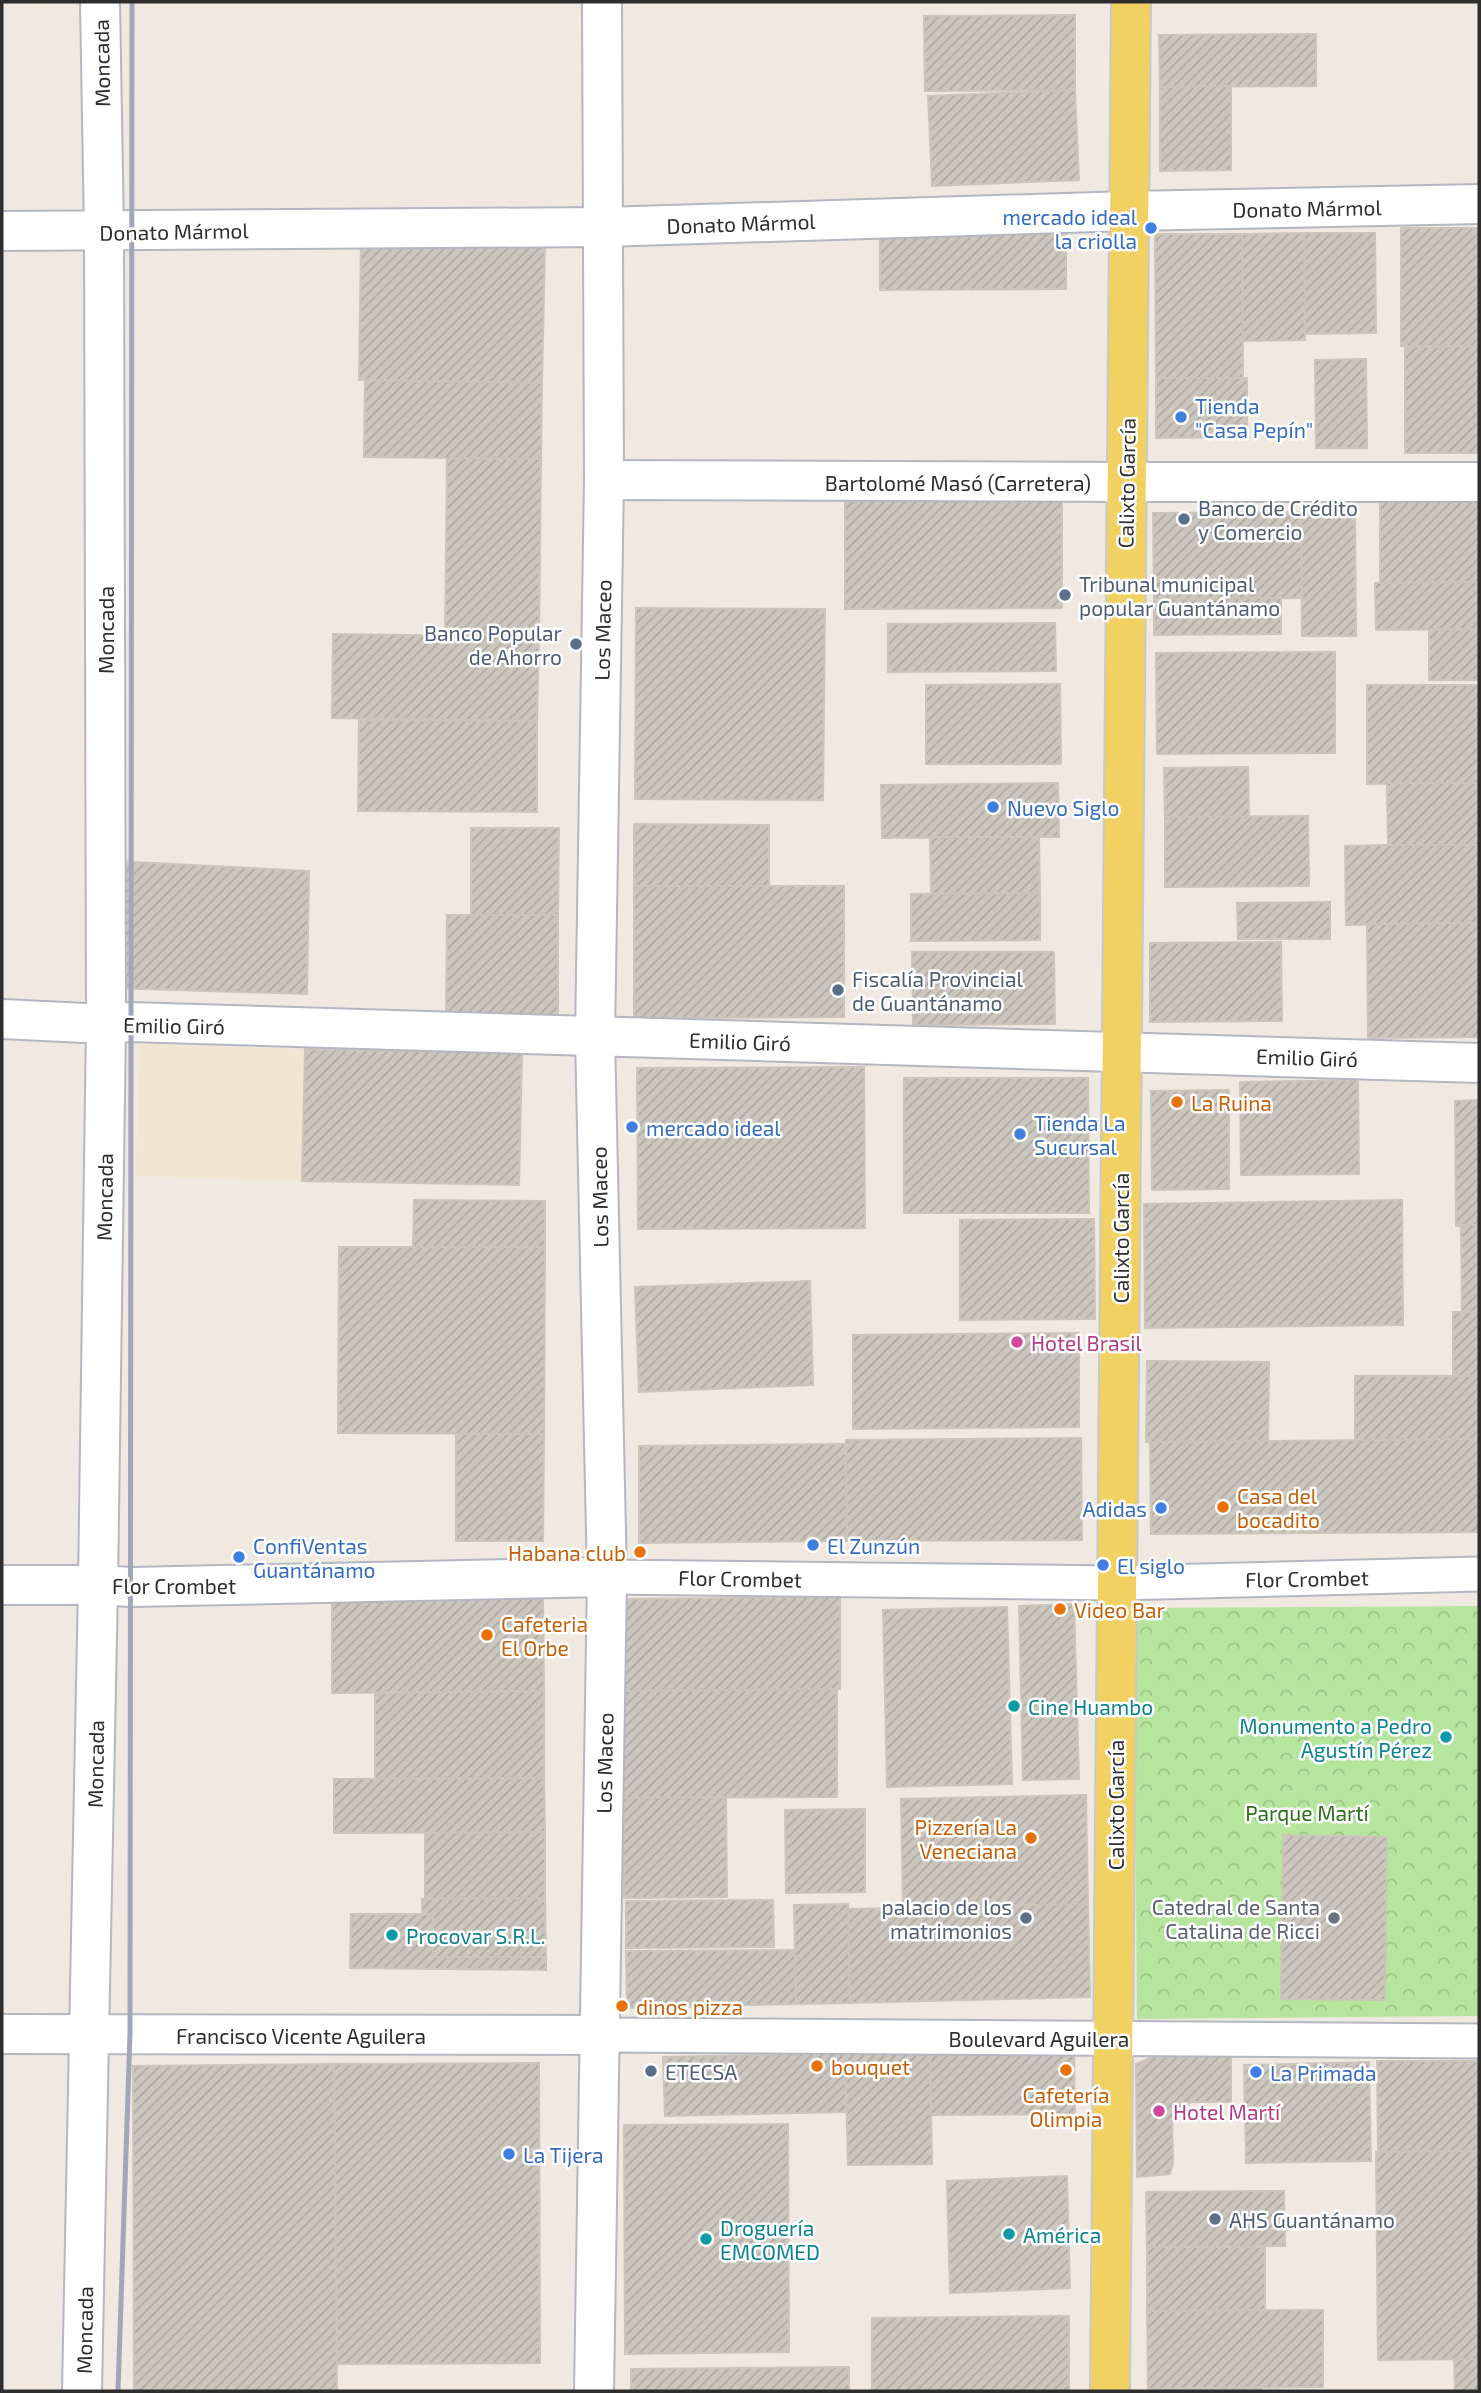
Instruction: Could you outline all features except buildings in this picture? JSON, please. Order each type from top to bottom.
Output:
[{"type":"main road","name":"Moncada","points":[[82,2391],[106,1024],[104,232],[100,2]]},
{"type":"main road","name":"Los Maceo","points":[[594,2391],[607,1577],[595,1037],[604,480],[602,2]]},
{"type":"main road","name":"Calixto García","points":[[1110,2391],[1131,2]]},
{"type":"main road","name":"Donato Mármol","points":[[2,231],[603,227],[1129,211],[1479,204]]},
{"type":"main road","name":"Bartolomé Masó (Carretera)","points":[[604,480],[1479,482]]},
{"type":"main road","name":"Emilio Giró","points":[[2,1019],[1479,1063]]},
{"type":"main road","name":"Flor Crombet","points":[[2,1585],[131,1587],[607,1577]]},
{"type":"main road","name":"Francisco Vicente Aguilera","points":[[2,2034],[600,2035]]},
{"type":"street","name":"Flor Crombet","points":[[607,1577],[1117,1583],[1479,1574]]},
{"type":"street","name":"Boulevard Aguilera","points":[[600,2035],[1479,2041]]},
{"type":"shaded area","points":[[140,1044],[305,1049],[302,1181],[136,1176]]},
{"type":"green space","name":"Parque Martí","points":[[1479,1606],[1479,2016],[1137,2019],[1134,1608]]},
{"type":"railway","points":[[118,2391],[130,2034],[132,2]]},
{"type":"place","name":"mercado ideal la criolla","points":[[1151,228]]},
{"type":"place","name":"Tienda \"Casa Pepín\"","points":[[1181,417]]},
{"type":"place","name":"Banco de Crédito y Comercio","points":[[1184,519]]},
{"type":"place","name":"Tribunal municipal popular Guantánamo","points":[[1065,595]]},
{"type":"place","name":"Banco Popular de Ahorro","points":[[576,644]]},
{"type":"place","name":"Nuevo Siglo","points":[[993,807]]},
{"type":"place","name":"Fiscalía Provincial de Guantánamo","points":[[838,990]]},
{"type":"place","name":"La Ruina","points":[[1177,1102]]},
{"type":"place","name":"mercado ideal","points":[[632,1127]]},
{"type":"place","name":"Tienda La Sucursal","points":[[1020,1134]]},
{"type":"place","name":"Hotel Brasil","points":[[1017,1342]]},
{"type":"place","name":"Casa del bocadito","points":[[1223,1507]]},
{"type":"place","name":"Adidas","points":[[1161,1508]]},
{"type":"place","name":"El Zunzún","points":[[813,1545]]},
{"type":"place","name":"Habana club","points":[[640,1552]]},
{"type":"place","name":"ConfiVentas Guantánamo","points":[[239,1557]]},
{"type":"place","name":"El siglo","points":[[1103,1565]]},
{"type":"place","name":"Video Bar","points":[[1060,1609]]},
{"type":"place","name":"Cafeteria El Orbe","points":[[487,1635]]},
{"type":"place","name":"Cine Huambo","points":[[1014,1706]]},
{"type":"place","name":"Monumento a Pedro Agustín Pérez","points":[[1446,1737]]},
{"type":"place","name":"Pizzería La Veneciana","points":[[1031,1838]]},
{"type":"place","name":"palacio de los matrimonios","points":[[1026,1918]]},
{"type":"place","name":"Catedral de Santa Catalina de Ricci","points":[[1334,1918]]},
{"type":"place","name":"Procovar S.R.L.","points":[[392,1935]]},
{"type":"place","name":"dinos pizza","points":[[622,2006]]},
{"type":"place","name":"bouquet","points":[[817,2066]]},
{"type":"place","name":"Cafetería Olimpia","points":[[1066,2070]]},
{"type":"place","name":"ETECSA","points":[[651,2071]]},
{"type":"place","name":"La Primada","points":[[1256,2072]]},
{"type":"place","name":"Hotel Martí","points":[[1159,2111]]},
{"type":"place","name":"La Tijera","points":[[509,2154]]},
{"type":"place","name":"AHS Guantánamo","points":[[1215,2219]]},
{"type":"place","name":"América","points":[[1009,2234]]},
{"type":"place","name":"Droguería EMCOMED","points":[[706,2239]]}]
